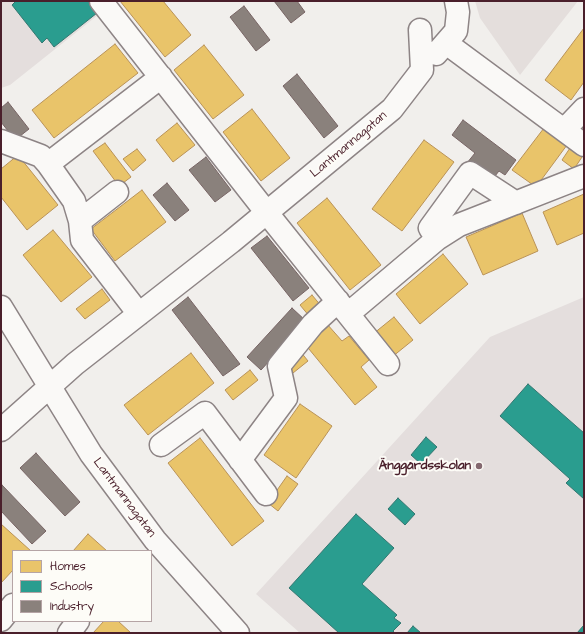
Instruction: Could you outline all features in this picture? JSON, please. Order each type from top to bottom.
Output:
[{"type":"street","name":"Lantmannagatan","points":[[1,430],[49,386],[267,213],[392,109],[422,70],[456,30],[458,12],[456,1]]},
{"type":"street","points":[[102,2],[267,213],[388,364]]},
{"type":"street","points":[[420,30],[422,70]]},
{"type":"street","points":[[446,43],[584,145]]},
{"type":"street","points":[[48,164],[161,77]]},
{"type":"street","points":[[564,130],[584,109]]},
{"type":"street","points":[[1,141],[41,156],[48,164],[74,201],[80,221],[82,240],[138,314]]},
{"type":"street","points":[[437,239],[430,228],[470,173],[516,203]]},
{"type":"street","points":[[240,460],[286,398],[279,366],[314,324],[343,308],[437,239],[459,225],[584,176]]},
{"type":"street","points":[[80,221],[117,192]]},
{"type":"street","name":"Lantmannagatan","points":[[1,307],[91,454],[155,540],[232,627]]},
{"type":"street","points":[[161,445],[205,413],[266,494]]},
{"type":"street","points":[[1,620],[12,606]]},
{"type":"street","points":[[69,633],[77,622]]},
{"type":"shaded area","points":[[1,1],[95,1],[103,11],[10,85],[1,88]]},
{"type":"shaded area","points":[[475,1],[578,1],[520,75],[480,18]]},
{"type":"shaded area","name":"Änggårdsskolan","points":[[584,297],[584,633],[300,633],[256,594],[490,337]]},
{"type":"building: Homes","points":[[120,1],[163,1],[191,35],[165,57]]},
{"type":"building: Homes","points":[[584,28],[584,82],[571,100],[545,80]]},
{"type":"building: Homes","points":[[115,44],[138,73],[54,138],[32,110]]},
{"type":"building: Homes","points":[[204,45],[244,95],[213,119],[174,70]]},
{"type":"building: Homes","points":[[252,109],[290,158],[261,181],[223,132]]},
{"type":"building: Homes","points":[[177,123],[195,145],[173,162],[156,140]]},
{"type":"building: Homes","points":[[544,128],[567,145],[536,187],[512,170]]},
{"type":"building: Homes","points":[[424,140],[454,162],[402,231],[372,209]]},
{"type":"building: Homes","points":[[105,143],[131,177],[119,186],[93,151]]},
{"type":"building: Homes","points":[[570,148],[582,157],[574,169],[562,160]]},
{"type":"building: Homes","points":[[137,149],[146,160],[133,171],[123,159]]},
{"type":"building: Homes","points":[[18,155],[58,205],[27,230],[1,197],[1,169]]},
{"type":"building: Homes","points":[[142,190],[166,222],[115,261],[91,229]]},
{"type":"building: Homes","points":[[584,194],[584,233],[557,245],[543,212]]},
{"type":"building: Homes","points":[[327,198],[381,265],[350,290],[297,223]]},
{"type":"building: Homes","points":[[522,213],[538,251],[483,275],[466,237]]},
{"type":"building: Homes","points":[[53,230],[92,277],[61,302],[23,255]]},
{"type":"building: Homes","points":[[443,254],[468,284],[420,324],[396,294]]},
{"type":"building: Homes","points":[[102,289],[110,300],[85,319],[76,309]]},
{"type":"building: Homes","points":[[312,295],[322,307],[310,317],[300,305]]},
{"type":"building: Homes","points":[[394,317],[413,340],[392,357],[373,334]]},
{"type":"building: Homes","points":[[327,324],[342,341],[349,336],[369,360],[361,367],[377,387],[355,405],[304,343]]},
{"type":"building: Homes","points":[[300,351],[308,361],[293,373],[286,364]]},
{"type":"building: Homes","points":[[191,353],[214,383],[148,435],[124,405]]},
{"type":"building: Homes","points":[[250,370],[258,380],[233,400],[225,390]]},
{"type":"building: Homes","points":[[300,404],[332,426],[296,478],[264,455]]},
{"type":"building: Homes","points":[[200,438],[264,521],[232,546],[168,463]]},
{"type":"building: Homes","points":[[287,476],[298,484],[278,511],[268,503]]},
{"type":"building: Homes","points":[[1,524],[30,550],[12,550],[12,571],[1,583]]},
{"type":"building: Homes","points":[[88,534],[106,550],[74,550]]},
{"type":"building: Homes","points":[[103,622],[119,622],[131,633],[93,633]]},
{"type":"building: Schools","points":[[16,1],[88,1],[97,13],[54,47],[47,38],[42,43],[12,5]]},
{"type":"building: Schools","points":[[528,384],[584,433],[584,499],[566,483],[570,479],[500,416]]},
{"type":"building: Schools","points":[[426,437],[437,447],[421,464],[411,455]]},
{"type":"building: Schools","points":[[398,498],[415,514],[405,525],[388,509]]},
{"type":"building: Schools","points":[[356,514],[394,548],[362,584],[397,615],[394,618],[401,623],[393,631],[395,633],[339,633],[289,588]]},
{"type":"building: Schools","points":[[584,625],[584,633],[577,633]]},
{"type":"building: Schools","points":[[413,626],[421,633],[407,633]]},
{"type":"building: Industry","points":[[274,1],[297,1],[305,12],[291,23]]},
{"type":"building: Industry","points":[[244,6],[270,40],[256,51],[230,17]]},
{"type":"building: Industry","points":[[297,74],[338,126],[324,138],[283,86]]},
{"type":"building: Industry","points":[[8,102],[29,129],[15,140],[1,122],[1,108]]},
{"type":"building: Industry","points":[[463,120],[516,160],[505,175],[499,171],[491,181],[467,163],[475,153],[452,135]]},
{"type":"building: Industry","points":[[206,157],[231,190],[215,202],[189,170]]},
{"type":"building: Industry","points":[[167,183],[189,210],[175,221],[153,195]]},
{"type":"building: Industry","points":[[267,236],[309,288],[293,301],[251,248]]},
{"type":"building: Industry","points":[[188,297],[240,364],[223,376],[172,310]]},
{"type":"building: Industry","points":[[292,308],[306,321],[261,370],[247,357]]},
{"type":"building: Industry","points":[[36,453],[80,502],[65,516],[20,468]]},
{"type":"building: Industry","points":[[2,485],[46,531],[32,544],[1,511]]},
{"type":"place","name":"Änggårdsskolan","points":[[479,466]]}]
